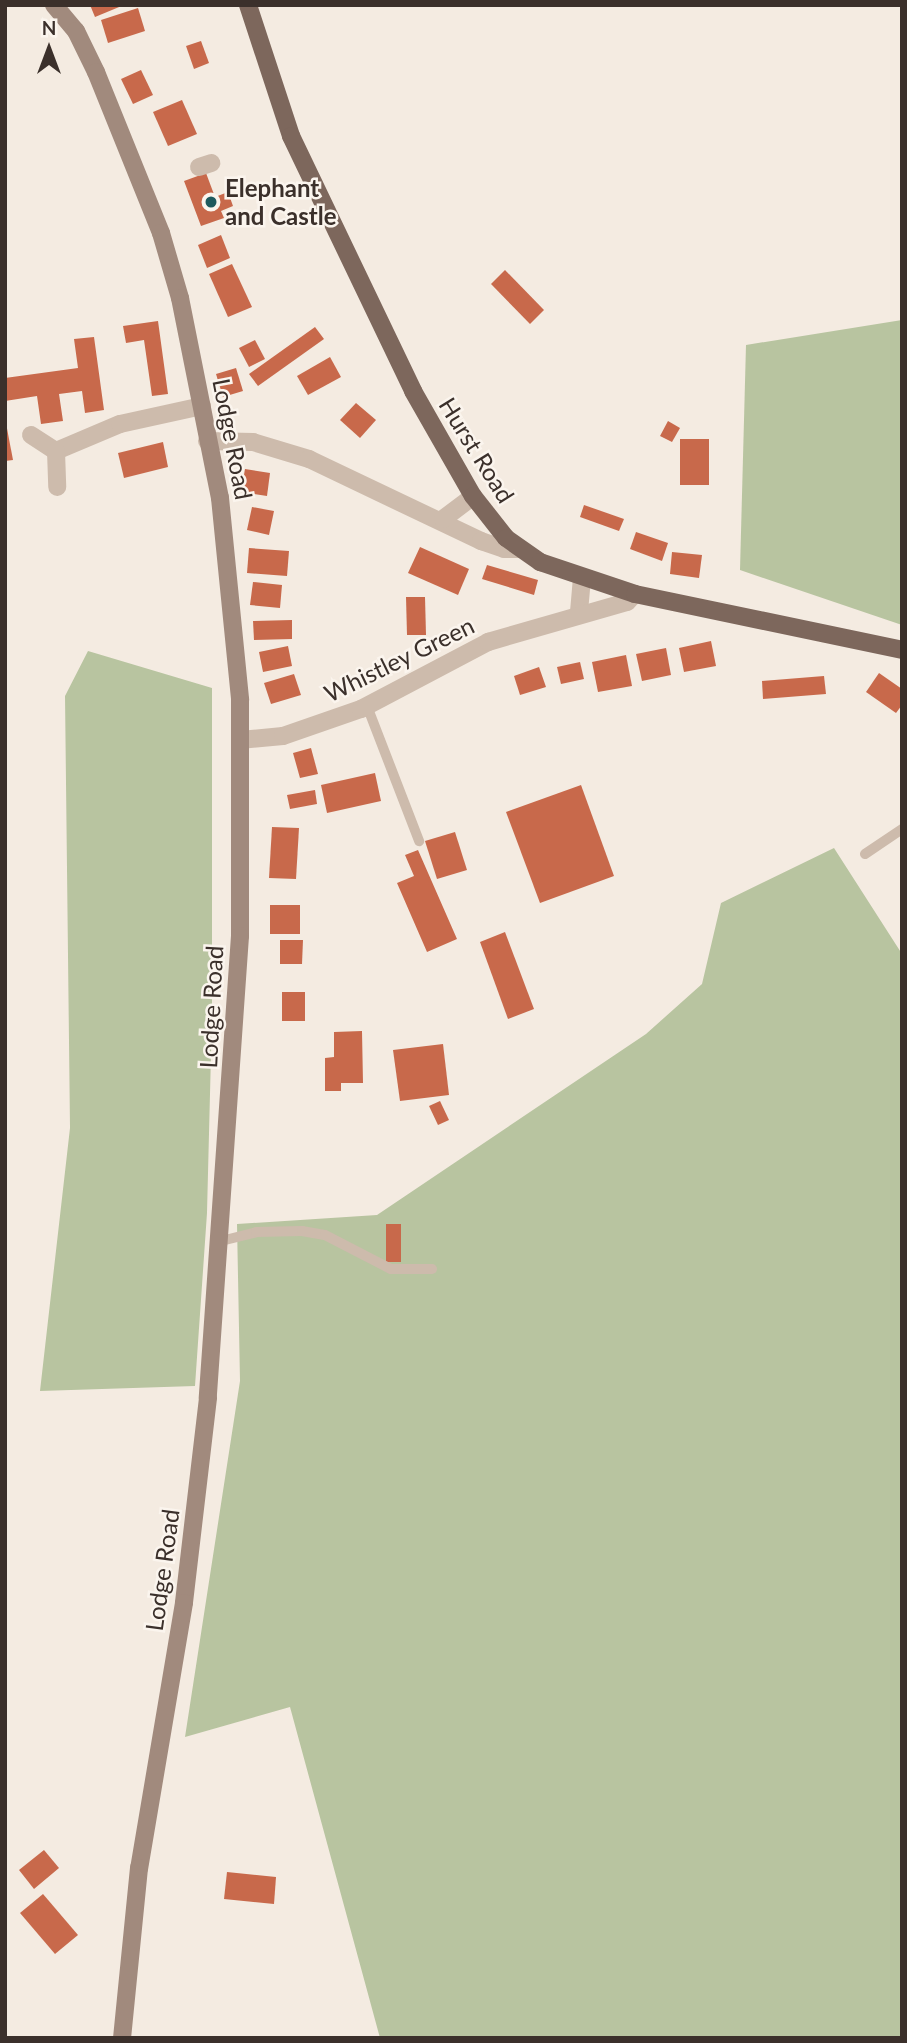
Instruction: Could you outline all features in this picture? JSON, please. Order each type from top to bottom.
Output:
[{"type":"main road","name":"Lodge Road","points":[[54,5],[76,31],[96,72],[161,233],[202,406],[220,498],[234,614],[240,740],[240,936],[221,1241],[184,1603],[139,1868],[122,2038]]},
{"type":"main road","name":"Hurst Road","points":[[248,5],[291,136],[413,391],[473,496],[520,549],[582,579],[635,594],[902,650]]},
{"type":"street","points":[[56,451],[120,424],[202,406]]},
{"type":"street","points":[[31,435],[56,451]]},
{"type":"street","points":[[207,440],[253,442],[309,459],[443,520],[481,541],[504,549],[520,549]]},
{"type":"street","points":[[56,451],[57,488]]},
{"type":"street","points":[[443,520],[473,496]]},
{"type":"street","points":[[579,612],[582,579]]},
{"type":"street","name":"Whistley Green","points":[[240,740],[283,736],[367,706],[488,642],[579,612],[627,602],[635,594]]},
{"type":"lane","points":[[367,706],[419,841]]},
{"type":"lane","points":[[865,854],[902,829]]},
{"type":"lane","points":[[221,1241],[256,1232],[302,1231],[325,1235],[391,1269],[432,1269]]},
{"type":"green space","points":[[902,320],[902,625],[740,570],[746,345]]},
{"type":"green space","points":[[88,651],[212,688],[212,1015],[207,1213],[195,1386],[40,1391],[70,1128],[65,696]]},
{"type":"green space","points":[[834,848],[902,954],[902,2038],[380,2038],[290,1707],[185,1737],[240,1381],[237,1224],[377,1215],[646,1034],[702,984],[721,903]]},
{"type":"building","points":[[90,5],[124,5],[95,17]]},
{"type":"building","points":[[138,8],[145,31],[108,43],[101,20]]},
{"type":"building","points":[[201,41],[209,63],[194,69],[186,46]]},
{"type":"building","points":[[141,70],[153,95],[133,104],[121,79]]},
{"type":"building","points":[[182,100],[197,134],[168,146],[153,112]]},
{"type":"building","name":"Elephant and Castle","points":[[206,173],[215,197],[228,192],[233,206],[221,211],[224,218],[201,226],[184,181]]},
{"type":"building","points":[[221,235],[230,258],[207,268],[198,245]]},
{"type":"building","points":[[232,264],[252,307],[228,317],[209,274]]},
{"type":"building","points":[[505,270],[544,310],[530,324],[491,284]]},
{"type":"building","points":[[158,321],[168,394],[152,396],[144,340],[126,343],[123,326]]},
{"type":"building","points":[[315,327],[324,339],[258,386],[249,374]]},
{"type":"building","points":[[94,337],[104,410],[85,413],[82,391],[59,394],[63,421],[41,424],[37,396],[5,401],[5,378],[78,368],[74,339]]},
{"type":"building","points":[[255,340],[265,359],[249,367],[239,348]]},
{"type":"building","points":[[330,357],[341,377],[308,395],[297,376]]},
{"type":"building","points":[[236,368],[243,391],[223,397],[216,374]]},
{"type":"building","points":[[356,403],[376,420],[360,438],[340,420]]},
{"type":"building","points":[[5,418],[13,460],[5,461]]},
{"type":"building","points":[[668,421],[680,428],[672,442],[660,436]]},
{"type":"building","points":[[680,439],[709,439],[709,485],[680,485]]},
{"type":"building","points":[[163,442],[168,467],[124,478],[118,453]]},
{"type":"building","points":[[245,469],[270,473],[267,496],[241,492]]},
{"type":"building","points":[[584,505],[624,519],[619,531],[580,517]]},
{"type":"building","points":[[252,507],[274,511],[269,535],[247,530]]},
{"type":"building","points":[[636,532],[668,543],[662,561],[630,549]]},
{"type":"building","points":[[420,547],[469,569],[458,595],[408,573]]},
{"type":"building","points":[[249,548],[289,551],[287,576],[247,573]]},
{"type":"building","points":[[672,552],[702,555],[699,578],[670,574]]},
{"type":"building","points":[[487,565],[538,580],[534,595],[482,579]]},
{"type":"building","points":[[253,582],[282,585],[280,608],[250,605]]},
{"type":"building","points":[[406,597],[425,597],[426,635],[407,635]]},
{"type":"building","points":[[292,620],[292,639],[254,640],[253,621]]},
{"type":"building","points":[[711,641],[716,666],[684,672],[679,648]]},
{"type":"building","points":[[288,646],[292,666],[263,672],[259,652]]},
{"type":"building","points":[[666,648],[671,675],[642,681],[636,654]]},
{"type":"building","points":[[626,655],[632,686],[598,692],[592,662]]},
{"type":"building","points":[[580,662],[584,679],[561,684],[557,667]]},
{"type":"building","points":[[539,667],[546,687],[520,695],[514,676]]},
{"type":"building","points":[[879,673],[902,689],[902,705],[896,713],[866,692]]},
{"type":"building","points":[[294,674],[301,695],[271,704],[264,683]]},
{"type":"building","points":[[824,676],[826,694],[763,699],[762,681]]},
{"type":"building","points":[[311,748],[318,774],[300,778],[293,753]]},
{"type":"building","points":[[375,773],[381,801],[327,813],[321,785]]},
{"type":"building","points":[[581,785],[614,876],[540,903],[506,812]]},
{"type":"building","points":[[315,790],[317,804],[290,809],[287,795]]},
{"type":"building","points":[[272,827],[299,828],[296,879],[269,878]]},
{"type":"building","points":[[455,832],[467,870],[437,879],[425,841]]},
{"type":"building","points":[[418,850],[457,939],[427,952],[397,883],[414,876],[405,855]]},
{"type":"building","points":[[270,905],[300,905],[300,934],[270,934]]},
{"type":"building","points":[[505,932],[534,1009],[508,1019],[480,942]]},
{"type":"building","points":[[280,940],[303,940],[302,964],[280,964]]},
{"type":"building","points":[[282,992],[305,992],[305,1021],[282,1021]]},
{"type":"building","points":[[362,1031],[363,1083],[341,1083],[341,1091],[325,1091],[325,1058],[334,1057],[334,1032]]},
{"type":"building","points":[[443,1044],[449,1095],[400,1101],[393,1050]]},
{"type":"building","points":[[440,1101],[449,1120],[438,1125],[429,1106]]},
{"type":"building","points":[[386,1224],[401,1224],[401,1262],[386,1262]]},
{"type":"building","points":[[44,1850],[59,1868],[34,1889],[19,1870]]},
{"type":"building","points":[[227,1872],[276,1877],[274,1904],[224,1899]]},
{"type":"building","points":[[43,1894],[78,1935],[55,1954],[20,1913]]},
{"type":"place","name":"Elephant and Castle","points":[[211,202]]}]
